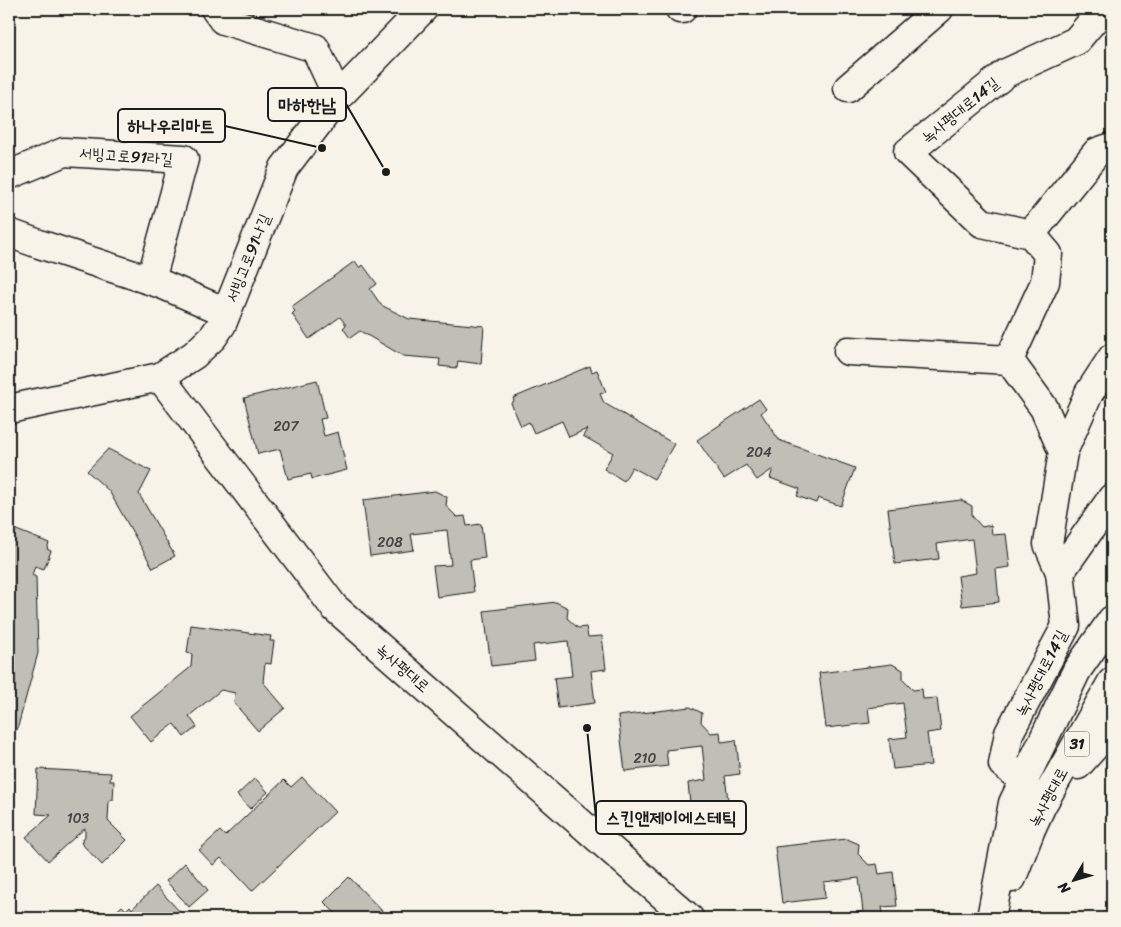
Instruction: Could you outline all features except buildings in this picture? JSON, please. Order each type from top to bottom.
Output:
[{"type":"street","points":[[215,9],[223,20],[315,48],[338,97]]},
{"type":"street","name":"서빙고로91나길","points":[[9,408],[160,377],[194,355],[213,337],[222,324],[284,168],[338,97],[423,9]]},
{"type":"street","points":[[848,88],[939,9]]},
{"type":"street","name":"녹사평대로14길","points":[[1031,234],[982,223],[908,152],[1006,73],[1076,40],[1103,9]]},
{"type":"street","points":[[1010,360],[1045,282],[1048,254],[1031,234],[1096,152],[1112,147]]},
{"type":"street","name":"서빙고로91라길","points":[[9,175],[64,152],[184,160],[151,280]]},
{"type":"street","points":[[9,233],[151,280],[226,312]]},
{"type":"street","points":[[848,351],[1010,360]]},
{"type":"street","name":"녹사평대로14길","points":[[1025,782],[1003,764],[1009,733],[1066,626],[1063,568],[1048,544],[1063,452],[1089,393],[1112,358]]},
{"type":"street","points":[[1010,360],[1044,408],[1063,452]]},
{"type":"street","name":"녹사평대로","points":[[160,377],[334,607],[690,918]]},
{"type":"street","points":[[1063,568],[1112,498]]},
{"type":"street","points":[[1063,568],[1084,562],[1112,527]]},
{"type":"street","points":[[991,918],[1014,803],[1077,670],[1112,620]]},
{"type":"street","name":"녹사평대로","points":[[997,918],[1042,805],[1112,682]]},
{"type":"street","points":[[1042,805],[1112,727]]},
{"type":"place","name":"하나우리마트","points":[[322,148]]},
{"type":"place","name":"마하한남","points":[[386,172]]},
{"type":"place","name":"스킨앤제이에스테틱","points":[[587,728]]}]
